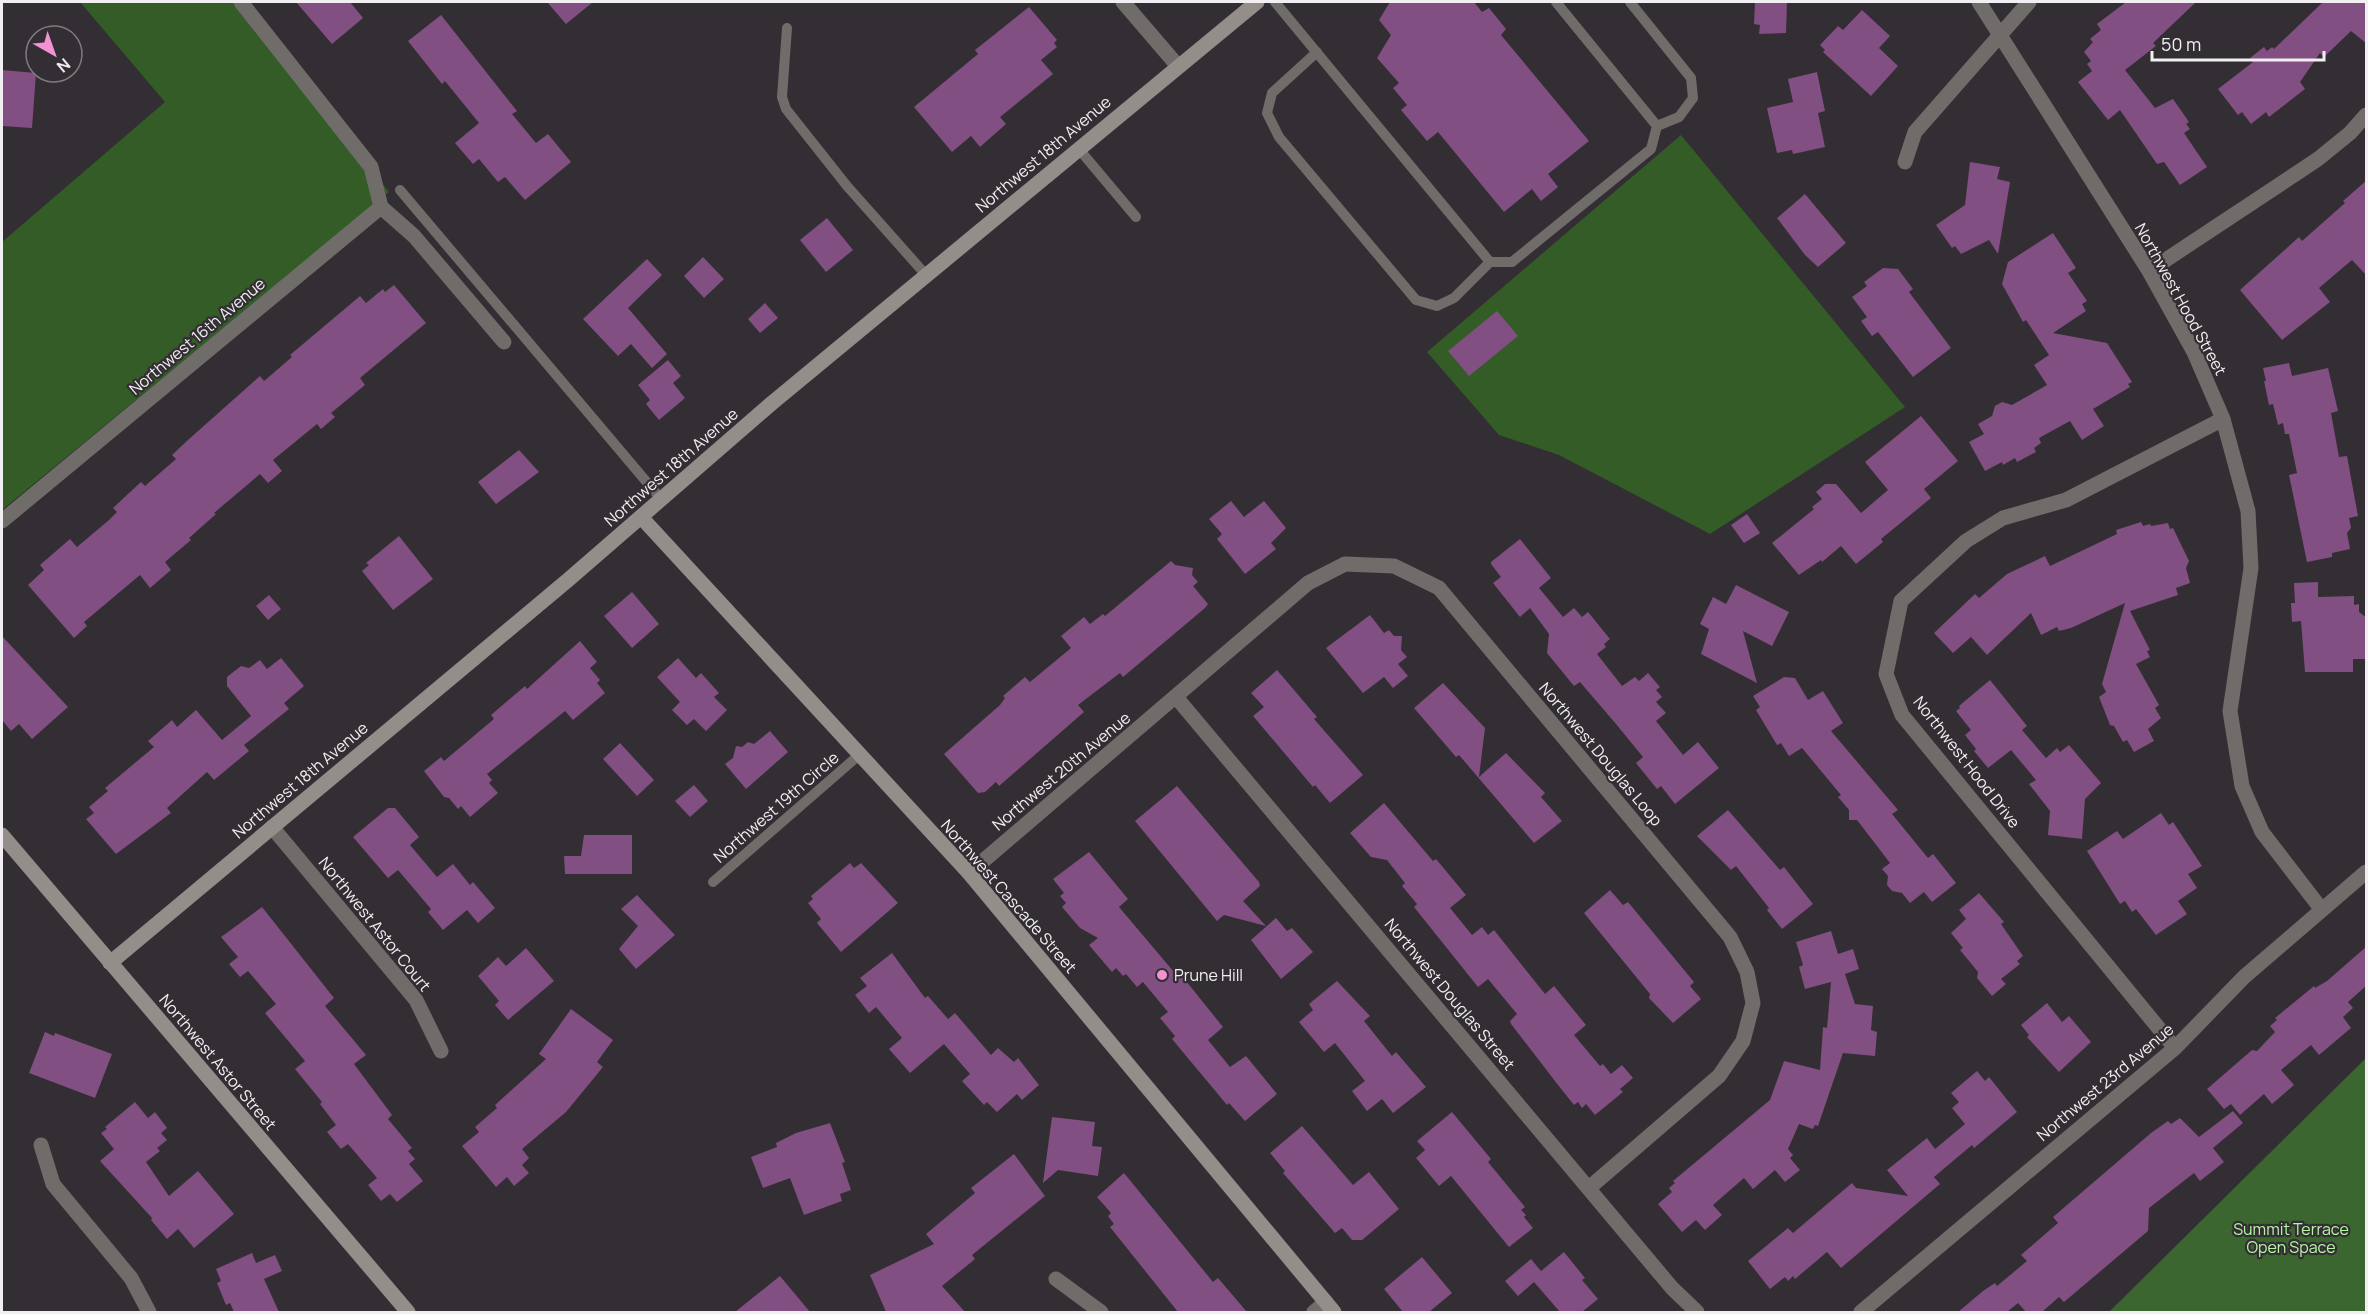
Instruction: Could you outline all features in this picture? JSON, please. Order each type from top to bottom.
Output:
[{"type":"street","points":[[241,2],[370,167],[381,207],[414,236],[504,342]]},
{"type":"street","points":[[1123,2],[1177,65]]},
{"type":"street","name":"Northwest 18th Avenue","points":[[110,963],[926,275],[1177,65],[1257,2]]},
{"type":"street","name":"Northwest Hood Street","points":[[1979,2],[2149,270],[2194,352],[2223,419],[2248,511],[2251,568],[2230,711],[2242,786],[2262,832],[2322,910]]},
{"type":"street","points":[[1905,162],[1915,132],[2029,2]]},
{"type":"street","points":[[2149,270],[2318,159],[2350,133],[2367,115]]},
{"type":"street","name":"Northwest 16th Avenue","points":[[2,521],[381,207]]},
{"type":"street","name":"Northwest Hood Drive","points":[[2175,1048],[1902,715],[1886,674],[1901,601],[1966,541],[2003,518],[2066,500],[2223,419]]},
{"type":"street","name":"Northwest Cascade Street","points":[[641,517],[969,873],[1325,1309]]},
{"type":"street","name":"Northwest Douglas Loop","points":[[1176,697],[1308,583],[1345,564],[1394,567],[1439,588],[1730,937],[1747,972],[1753,1003],[1743,1041],[1719,1076],[1589,1188]]},
{"type":"street","name":"Northwest 20th Avenue","points":[[969,873],[1176,697]]},
{"type":"street","name":"Northwest Douglas Street","points":[[1176,697],[1672,1288],[1698,1312]]},
{"type":"street","name":"Northwest Astor Court","points":[[272,827],[416,1000],[441,1051]]},
{"type":"street","name":"Northwest Astor Street","points":[[2,835],[408,1312]]},
{"type":"street","name":"Northwest 23rd Avenue","points":[[1861,1312],[2175,1048],[2244,977],[2367,872]]},
{"type":"street","points":[[41,1145],[53,1184],[131,1278],[149,1312]]},
{"type":"street","points":[[1056,1279],[1101,1312]]},
{"type":"lane","points":[[1275,2],[1490,262]]},
{"type":"lane","points":[[1556,2],[1657,126]]},
{"type":"lane","points":[[1630,2],[1692,78],[1693,98],[1679,117],[1657,126]]},
{"type":"lane","points":[[787,28],[782,97],[786,109],[848,186],[926,275]]},
{"type":"lane","points":[[1317,52],[1272,93],[1267,113],[1280,137],[1416,300],[1437,306],[1454,298],[1490,262],[1512,262],[1651,149],[1657,126]]},
{"type":"lane","points":[[1078,148],[1136,217]]},
{"type":"lane","points":[[400,190],[661,499]]},
{"type":"lane","name":"Northwest 19th Circle","points":[[713,882],[859,755]]},
{"type":"green space","points":[[80,2],[236,2],[389,192],[2,510],[2,242],[165,102]]},
{"type":"green space","points":[[1681,135],[1905,407],[1710,534],[1559,455],[1499,435],[1427,352]]},
{"type":"green space","name":"Summit Terrace Open Space","points":[[2366,1058],[2366,1312],[2109,1312]]},
{"type":"building","points":[[296,2],[350,2],[363,18],[332,44]]},
{"type":"building","points":[[547,2],[593,2],[566,24]]},
{"type":"building","points":[[1390,2],[1474,2],[1482,12],[1489,8],[1506,29],[1501,35],[1589,141],[1548,174],[1558,187],[1541,201],[1532,189],[1504,212],[1438,132],[1427,141],[1401,110],[1407,105],[1393,88],[1399,83],[1377,58],[1391,35],[1379,20]]},
{"type":"building","points":[[1755,2],[1787,2],[1786,33],[1759,34],[1760,25],[1754,24]]},
{"type":"building","points":[[2126,2],[2196,2],[2153,43],[2156,46],[2125,70],[2155,108],[2173,99],[2189,122],[2186,124],[2190,129],[2184,133],[2207,167],[2180,185],[2164,162],[2157,164],[2120,110],[2108,120],[2078,82],[2092,71],[2087,64],[2091,61],[2084,52],[2093,42],[2090,39],[2101,30],[2097,24]]},
{"type":"building","points":[[2323,2],[2367,2],[2367,44],[2351,31],[2324,57],[2320,53],[2300,82],[2305,89],[2269,117],[2266,112],[2251,124],[2242,112],[2238,115],[2218,89],[2253,62],[2250,58],[2264,47],[2267,51],[2272,47],[2274,49]]},
{"type":"building","points":[[1029,7],[1057,40],[1054,43],[1057,47],[1041,60],[1053,74],[1000,117],[1006,124],[980,147],[971,136],[952,152],[914,107],[978,54],[975,50]]},
{"type":"building","points":[[1862,10],[1890,36],[1879,48],[1898,66],[1871,96],[1823,52],[1825,50],[1820,45],[1838,26],[1843,30]]},
{"type":"building","points":[[441,15],[517,111],[512,114],[536,143],[548,134],[571,162],[525,200],[505,177],[498,182],[479,159],[473,164],[455,143],[479,123],[445,81],[442,84],[408,41]]},
{"type":"building","points":[[2,70],[24,72],[24,84],[35,84],[32,128],[2,126]]},
{"type":"building","points":[[1817,72],[1825,111],[1818,113],[1825,147],[1793,154],[1792,150],[1777,153],[1767,108],[1793,102],[1788,79]]},
{"type":"building","points":[[1970,162],[2000,167],[1997,179],[2010,182],[1998,254],[1989,240],[1961,254],[1955,246],[1952,248],[1936,225],[1965,205]]},
{"type":"building","points":[[2367,180],[2367,276],[2352,260],[2319,288],[2330,302],[2282,340],[2240,290],[2299,237],[2302,241]]},
{"type":"building","points":[[1805,194],[1846,243],[1818,267],[1805,255],[1777,218]]},
{"type":"building","points":[[827,218],[853,250],[826,272],[800,240]]},
{"type":"building","points":[[2053,233],[2076,268],[2068,273],[2087,301],[2082,304],[2086,311],[2053,333],[2107,343],[2132,382],[2128,384],[2130,387],[2093,409],[2104,426],[2082,440],[2070,421],[2039,438],[2041,443],[2034,448],[2036,452],[2017,462],[2015,458],[1985,471],[1969,442],[1984,434],[1978,424],[1992,416],[1995,406],[2002,402],[2012,405],[2047,385],[2034,365],[2049,355],[2026,320],[2023,322],[2002,284],[2008,262]]},
{"type":"building","points":[[703,257],[724,279],[704,298],[684,276]]},
{"type":"building","points":[[647,259],[662,275],[628,308],[667,354],[652,368],[631,344],[618,356],[583,319]]},
{"type":"building","points":[[1883,268],[1898,269],[1913,289],[1909,292],[1951,348],[1913,377],[1878,332],[1872,336],[1861,321],[1867,317],[1852,297],[1867,286],[1864,282]]},
{"type":"building","points":[[394,285],[426,323],[360,378],[365,385],[331,413],[335,417],[321,429],[317,424],[273,460],[282,471],[268,483],[260,474],[214,513],[216,514],[189,538],[191,540],[165,562],[171,570],[150,588],[140,575],[84,622],[87,626],[74,638],[28,585],[44,570],[40,565],[70,539],[77,547],[117,512],[113,508],[141,482],[145,486],[176,459],[172,455],[260,376],[264,381],[292,357],[290,355],[360,296],[366,303],[383,289],[385,292]]},
{"type":"building","points":[[765,303],[778,318],[760,333],[748,319]]},
{"type":"building","points":[[1497,311],[1518,336],[1469,376],[1448,351]]},
{"type":"building","points":[[668,360],[681,376],[673,383],[685,398],[659,420],[646,404],[650,400],[638,385]]},
{"type":"building","points":[[2289,363],[2292,376],[2328,368],[2338,411],[2331,413],[2339,457],[2347,456],[2358,516],[2349,518],[2351,528],[2347,533],[2350,549],[2332,553],[2332,557],[2307,562],[2289,475],[2297,473],[2289,434],[2285,434],[2283,423],[2278,425],[2273,404],[2269,405],[2264,381],[2266,381],[2263,368]]},
{"type":"building","points":[[1921,416],[1958,461],[1924,489],[1931,498],[1881,539],[1883,542],[1856,564],[1841,546],[1822,562],[1821,560],[1799,575],[1772,543],[1814,509],[1812,507],[1822,499],[1816,492],[1825,484],[1836,484],[1861,513],[1888,490],[1865,462]]},
{"type":"building","points":[[519,450],[539,472],[496,504],[478,482]]},
{"type":"building","points":[[1231,501],[1244,517],[1264,501],[1286,528],[1271,543],[1276,549],[1245,574],[1217,539],[1222,534],[1209,519]]},
{"type":"building","points":[[1747,514],[1760,533],[1744,543],[1731,525]]},
{"type":"building","points":[[2141,522],[2143,526],[2168,523],[2170,529],[2173,528],[2189,561],[2186,568],[2190,583],[2176,588],[2178,595],[2130,611],[2150,650],[2147,651],[2150,657],[2136,664],[2159,705],[2155,708],[2161,718],[2148,729],[2154,741],[2134,752],[2127,740],[2123,742],[2114,726],[2110,725],[2099,697],[2106,692],[2102,684],[2125,603],[2071,628],[2059,631],[2057,627],[2041,635],[2031,613],[1987,655],[1971,637],[1953,653],[1934,633],[1975,594],[1979,598],[2007,574],[2045,556],[2050,566],[2117,534],[2116,530]]},
{"type":"building","points":[[399,536],[433,579],[393,610],[362,571],[369,565],[366,563]]},
{"type":"building","points":[[1520,539],[1551,578],[1539,588],[1563,617],[1574,608],[1582,617],[1588,612],[1610,639],[1604,644],[1606,647],[1597,654],[1622,686],[1635,677],[1639,681],[1648,673],[1660,687],[1656,690],[1662,697],[1656,702],[1666,713],[1656,721],[1683,755],[1698,742],[1719,768],[1675,804],[1661,786],[1657,789],[1636,763],[1643,757],[1616,724],[1580,682],[1574,686],[1547,653],[1549,634],[1530,608],[1520,617],[1493,583],[1501,577],[1491,562]]},
{"type":"building","points":[[1171,561],[1175,565],[1193,568],[1192,575],[1198,582],[1193,586],[1208,604],[1205,608],[1123,677],[1120,673],[1078,705],[1084,712],[999,786],[996,782],[985,792],[978,793],[944,754],[1000,705],[1005,698],[1003,696],[1025,677],[1030,682],[1071,648],[1061,636],[1084,617],[1090,624],[1103,614],[1105,616]]},
{"type":"building","points":[[2318,582],[2318,597],[2354,596],[2354,605],[2359,604],[2359,612],[2367,618],[2367,659],[2353,659],[2353,672],[2305,672],[2301,621],[2292,622],[2291,603],[2295,603],[2294,583]]},
{"type":"building","points":[[1736,585],[1789,612],[1772,646],[1743,631],[1757,683],[1701,654],[1709,629],[1700,624],[1713,597],[1726,604]]},
{"type":"building","points":[[632,592],[659,624],[632,648],[604,616]]},
{"type":"building","points":[[269,595],[281,609],[268,620],[256,606]]},
{"type":"building","points":[[1370,615],[1384,633],[1389,630],[1394,636],[1402,636],[1401,650],[1407,657],[1398,664],[1408,676],[1393,688],[1384,677],[1363,693],[1326,648]]},
{"type":"building","points":[[2,636],[68,707],[32,739],[19,724],[11,731],[2,720]]},
{"type":"building","points":[[580,641],[597,662],[590,668],[600,680],[597,683],[605,693],[573,720],[565,711],[487,774],[492,780],[489,783],[498,793],[470,817],[461,806],[458,809],[449,798],[444,797],[424,771],[441,757],[444,761],[494,719],[491,715],[525,686],[527,689]]},
{"type":"building","points":[[281,658],[304,686],[284,703],[289,709],[244,745],[249,751],[214,780],[207,772],[167,808],[171,813],[116,854],[86,819],[94,813],[89,807],[108,791],[105,788],[154,747],[148,741],[172,720],[177,727],[196,710],[222,740],[251,716],[227,686],[227,677],[241,666],[249,668],[260,660],[267,669]]},
{"type":"building","points":[[678,658],[696,678],[701,673],[719,693],[714,697],[727,710],[706,731],[694,719],[687,725],[672,710],[680,702],[657,677]]},
{"type":"building","points":[[1277,670],[1317,717],[1314,719],[1363,775],[1330,803],[1315,785],[1313,787],[1253,716],[1264,707],[1251,693]]},
{"type":"building","points":[[1784,677],[1795,678],[1808,700],[1823,691],[1843,723],[1831,731],[1898,810],[1892,814],[1928,858],[1933,854],[1956,883],[1932,902],[1924,892],[1910,903],[1902,893],[1892,891],[1887,885],[1888,876],[1882,869],[1890,863],[1857,820],[1849,820],[1849,810],[1838,797],[1841,795],[1802,748],[1789,756],[1781,743],[1777,745],[1756,710],[1760,707],[1753,696]]},
{"type":"building","points":[[1990,680],[2027,726],[2022,730],[2046,758],[2057,748],[2060,752],[2069,745],[2101,783],[2085,799],[2082,839],[2048,835],[2050,811],[2029,784],[2036,780],[2011,750],[1988,768],[1974,751],[1976,749],[1965,735],[1971,730],[1956,711]]},
{"type":"building","points":[[1443,683],[1485,728],[1479,777],[1506,753],[1545,793],[1541,797],[1562,821],[1534,843],[1459,755],[1456,757],[1414,708]]},
{"type":"building","points":[[770,731],[788,752],[746,789],[725,764],[733,758],[736,746],[742,747],[748,742],[754,744]]},
{"type":"building","points":[[620,743],[654,780],[637,796],[603,759]]},
{"type":"building","points":[[694,785],[708,801],[690,817],[675,801]]},
{"type":"building","points":[[1177,786],[1259,882],[1260,886],[1243,901],[1266,926],[1224,915],[1217,921],[1135,821]]},
{"type":"building","points":[[1384,803],[1433,861],[1436,859],[1466,895],[1450,908],[1472,935],[1482,927],[1488,935],[1494,930],[1545,994],[1554,986],[1586,1025],[1574,1035],[1600,1066],[1603,1064],[1611,1074],[1622,1065],[1633,1078],[1620,1089],[1623,1092],[1595,1115],[1586,1104],[1582,1108],[1578,1102],[1574,1105],[1511,1024],[1510,1021],[1517,1014],[1488,979],[1478,987],[1414,907],[1417,904],[1402,886],[1405,883],[1387,860],[1371,857],[1350,833]]},
{"type":"building","points":[[388,808],[395,808],[419,837],[410,845],[437,877],[453,864],[470,885],[473,882],[495,908],[478,923],[467,910],[443,930],[428,912],[431,909],[398,870],[388,878],[353,837]]},
{"type":"building","points":[[1728,810],[1780,870],[1784,867],[1813,904],[1782,929],[1767,910],[1769,908],[1736,866],[1731,870],[1697,836]]},
{"type":"building","points":[[2161,813],[2169,825],[2173,822],[2202,866],[2188,874],[2197,888],[2178,901],[2187,914],[2156,935],[2136,909],[2132,912],[2125,901],[2120,904],[2087,851],[2117,831],[2123,839]]},
{"type":"building","points":[[584,835],[632,835],[632,874],[565,874],[564,856],[581,856]]},
{"type":"building","points":[[1089,852],[1128,899],[1119,907],[1179,978],[1182,976],[1223,1027],[1208,1040],[1230,1067],[1246,1056],[1277,1094],[1245,1121],[1229,1103],[1227,1105],[1172,1039],[1175,1036],[1160,1018],[1168,1012],[1143,982],[1137,987],[1126,974],[1123,976],[1116,968],[1112,972],[1089,945],[1098,938],[1080,928],[1062,907],[1066,903],[1060,896],[1064,893],[1053,879]]},
{"type":"building","points":[[850,863],[854,868],[861,863],[898,903],[841,952],[817,923],[821,919],[808,903],[813,899],[811,896]]},
{"type":"building","points":[[1610,890],[1623,905],[1628,902],[1694,982],[1690,986],[1701,999],[1673,1023],[1649,998],[1650,994],[1584,913]]},
{"type":"building","points":[[1979,893],[2004,922],[2001,924],[2023,956],[2017,961],[2020,964],[2001,979],[2006,984],[1992,996],[1977,978],[1978,972],[1960,950],[1963,948],[1951,933],[1966,919],[1959,910]]},
{"type":"building","points":[[637,895],[675,935],[636,969],[619,949],[638,926],[621,909]]},
{"type":"building","points":[[262,907],[334,998],[325,1006],[366,1055],[354,1064],[392,1115],[388,1119],[412,1148],[408,1151],[415,1159],[409,1164],[423,1181],[397,1202],[390,1194],[381,1201],[368,1185],[377,1178],[348,1144],[341,1149],[327,1132],[336,1125],[320,1104],[322,1102],[295,1069],[305,1061],[265,1013],[276,1004],[248,971],[240,977],[229,964],[238,957],[221,937]]},
{"type":"building","points":[[1276,918],[1287,931],[1292,928],[1313,952],[1281,979],[1251,940]]},
{"type":"building","points":[[1831,931],[1838,954],[1853,949],[1859,969],[1845,974],[1855,1004],[1873,1006],[1871,1030],[1877,1032],[1875,1056],[1843,1053],[1818,1126],[1815,1125],[1813,1129],[1799,1124],[1788,1149],[1793,1155],[1790,1158],[1800,1170],[1785,1182],[1775,1170],[1753,1189],[1744,1178],[1713,1205],[1722,1215],[1705,1230],[1696,1220],[1682,1232],[1658,1204],[1672,1192],[1669,1188],[1675,1183],[1673,1181],[1770,1100],[1784,1061],[1820,1070],[1823,1027],[1827,1028],[1831,982],[1805,989],[1799,967],[1803,965],[1796,942]]},
{"type":"building","points":[[2367,946],[2367,985],[2348,1002],[2353,1008],[2343,1017],[2351,1028],[2319,1055],[2311,1045],[2281,1070],[2294,1085],[2272,1104],[2264,1094],[2240,1115],[2231,1104],[2224,1109],[2207,1089],[2252,1050],[2257,1051],[2275,1032],[2270,1026],[2277,1020],[2275,1018],[2314,986],[2315,988],[2327,981]]},
{"type":"building","points":[[526,948],[554,981],[508,1020],[495,1005],[499,1001],[478,976],[498,957],[506,966]]},
{"type":"building","points":[[892,953],[925,998],[928,996],[948,1019],[955,1013],[991,1055],[998,1048],[1014,1062],[1018,1058],[1039,1085],[1022,1100],[1017,1094],[997,1112],[987,1102],[984,1105],[962,1081],[970,1074],[944,1044],[910,1073],[889,1049],[902,1038],[876,1007],[869,1013],[855,995],[867,986],[860,978]]},
{"type":"building","points":[[1337,981],[1370,1016],[1364,1021],[1392,1056],[1396,1052],[1426,1087],[1393,1113],[1382,1099],[1367,1111],[1352,1091],[1365,1081],[1335,1043],[1324,1052],[1299,1022],[1313,1010],[1309,1004]]},
{"type":"building","points":[[2047,1003],[2062,1022],[2069,1016],[2091,1042],[2059,1072],[2027,1037],[2029,1035],[2021,1025]]},
{"type":"building","points":[[571,1009],[613,1040],[597,1062],[603,1067],[566,1112],[522,1149],[529,1158],[522,1165],[529,1173],[514,1186],[507,1177],[496,1187],[462,1146],[479,1132],[475,1127],[497,1108],[495,1105],[546,1059],[539,1054]]},
{"type":"building","points":[[45,1032],[54,1036],[55,1033],[112,1054],[95,1098],[29,1073]]},
{"type":"building","points":[[1977,1071],[1985,1081],[1989,1077],[2017,1112],[1974,1148],[1972,1145],[1934,1177],[1940,1184],[1841,1268],[1827,1252],[1795,1279],[1793,1276],[1788,1281],[1785,1277],[1770,1289],[1748,1261],[1788,1228],[1793,1233],[1852,1183],[1856,1188],[1908,1196],[1887,1170],[1927,1138],[1935,1149],[1965,1124],[1952,1108],[1959,1102],[1951,1093]]},
{"type":"building","points":[[135,1102],[148,1118],[155,1112],[167,1128],[161,1133],[167,1140],[157,1148],[160,1151],[146,1162],[169,1196],[198,1171],[234,1214],[194,1248],[178,1229],[167,1239],[151,1220],[152,1218],[100,1161],[114,1149],[101,1133]]},
{"type":"building","points":[[2233,1111],[2243,1123],[2213,1148],[2224,1162],[2200,1181],[2194,1173],[2149,1208],[2148,1231],[2064,1302],[2059,1297],[2042,1312],[2026,1312],[2018,1303],[2007,1312],[1958,1312],[1983,1291],[1995,1283],[1997,1286],[2027,1261],[2021,1255],[2058,1223],[2053,1217],[2151,1133],[2168,1121],[2171,1124],[2180,1118],[2199,1137]]},
{"type":"building","points":[[1452,1112],[1491,1159],[1488,1162],[1525,1207],[1521,1210],[1533,1228],[1509,1247],[1451,1176],[1439,1186],[1416,1158],[1425,1150],[1417,1141]]},
{"type":"building","points":[[1052,1117],[1095,1122],[1092,1146],[1102,1147],[1098,1176],[1058,1170],[1043,1183]]},
{"type":"building","points":[[830,1123],[845,1162],[842,1163],[851,1190],[840,1194],[842,1201],[804,1215],[790,1178],[763,1188],[751,1157],[777,1147],[776,1143],[796,1133]]},
{"type":"building","points":[[1302,1126],[1353,1185],[1369,1172],[1399,1209],[1362,1240],[1352,1240],[1342,1228],[1335,1233],[1283,1173],[1285,1171],[1270,1153]]},
{"type":"building","points":[[1014,1154],[1045,1196],[972,1255],[975,1259],[942,1286],[965,1312],[886,1312],[870,1275],[934,1244],[926,1234],[975,1193],[971,1188]]},
{"type":"building","points":[[1124,1173],[1213,1282],[1218,1278],[1247,1312],[1178,1312],[1110,1227],[1114,1224],[1108,1216],[1111,1213],[1097,1197]]},
{"type":"building","points":[[1564,1252],[1585,1278],[1582,1280],[1598,1299],[1582,1312],[1560,1312],[1534,1282],[1518,1296],[1505,1281],[1531,1259],[1541,1271]]},
{"type":"building","points":[[252,1253],[256,1263],[275,1255],[282,1271],[264,1279],[279,1312],[234,1312],[230,1303],[226,1305],[217,1283],[221,1281],[216,1269]]},
{"type":"building","points":[[1422,1257],[1452,1293],[1429,1312],[1403,1312],[1384,1289]]},
{"type":"building","points":[[780,1276],[810,1312],[735,1312]]},
{"type":"place","name":"Prune Hill","points":[[1162,975]]}]
